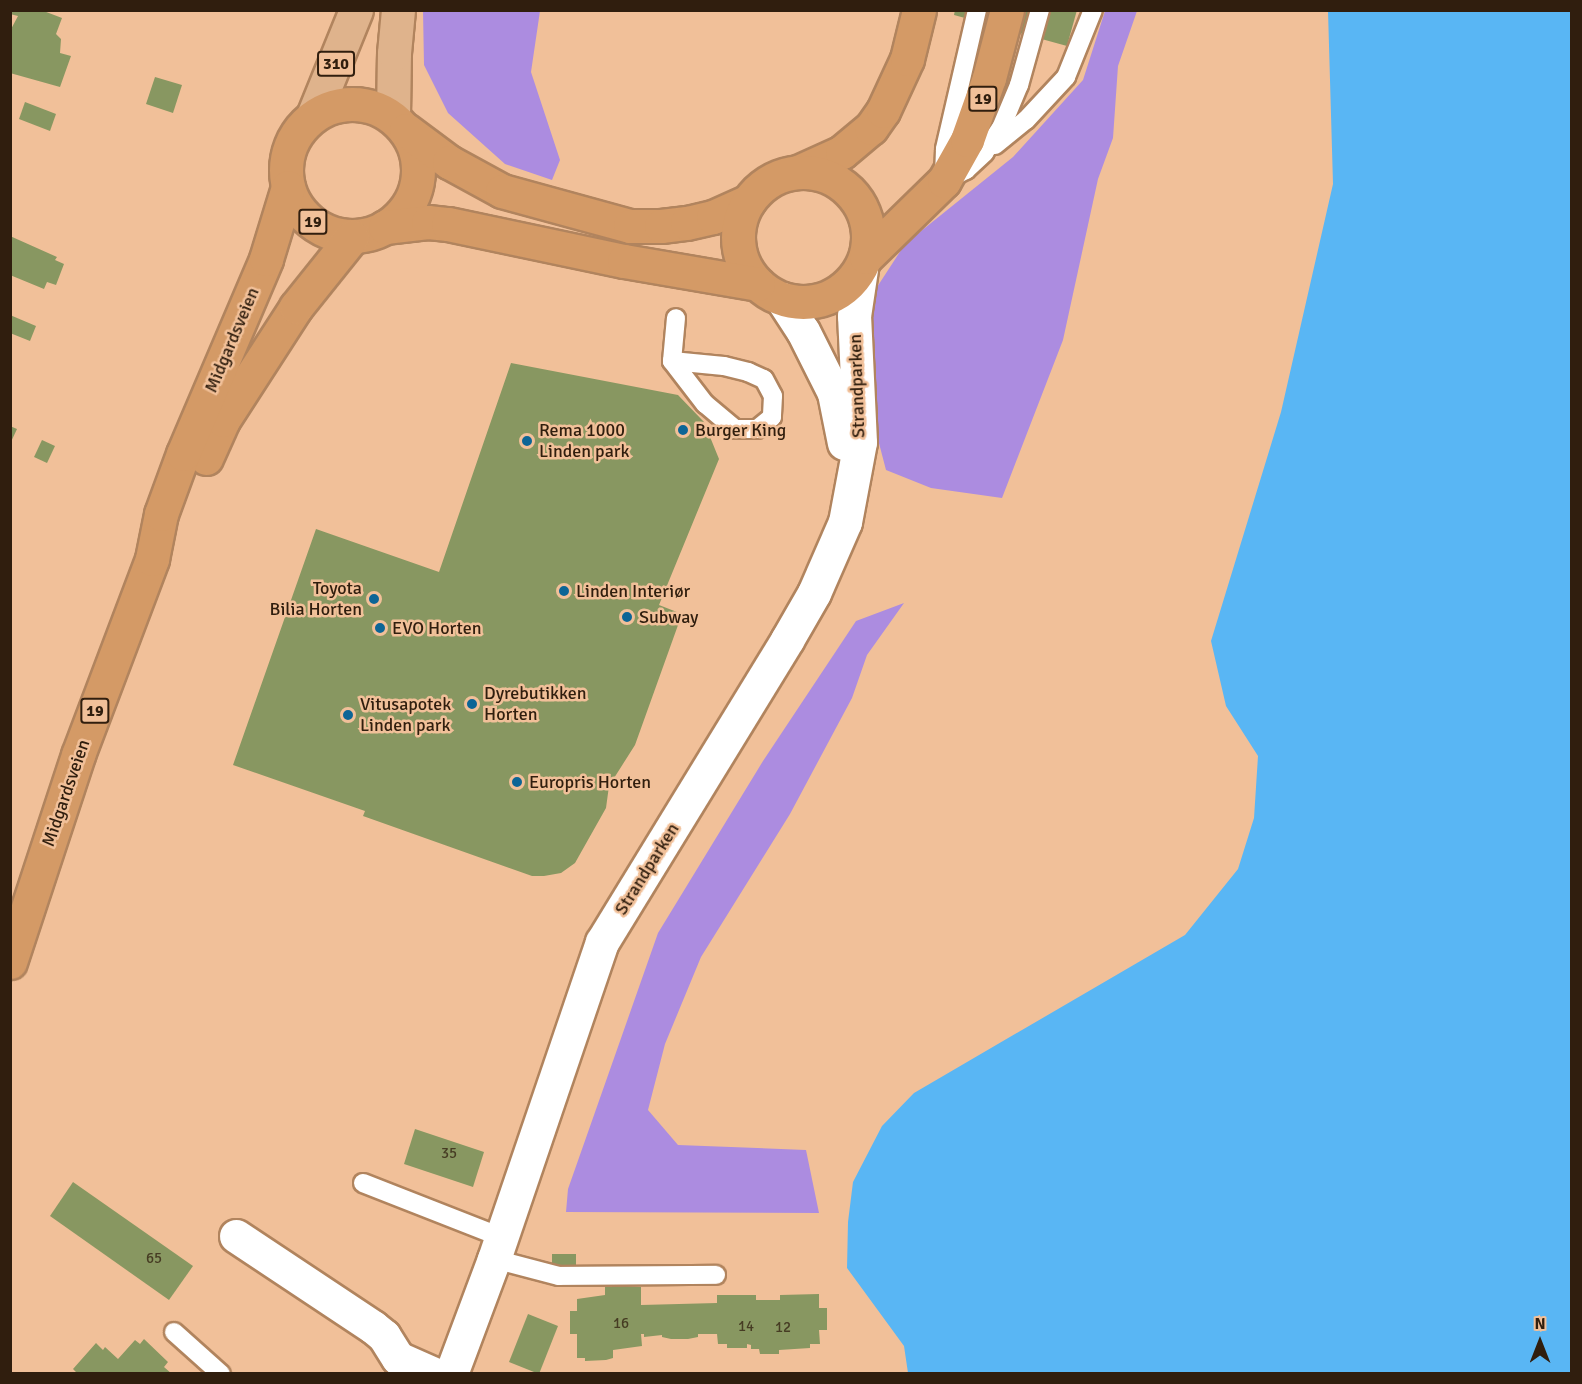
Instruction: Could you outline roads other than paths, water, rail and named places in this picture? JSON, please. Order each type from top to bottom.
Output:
[{"type":"highway","name":"19","points":[[770,292],[746,269],[738,238],[740,222],[749,201],[765,184],[842,152],[871,128],[884,111],[907,59],[919,10]]},
{"type":"highway","name":"19","points":[[749,201],[713,217],[687,223],[630,226],[502,191],[466,173],[399,123],[367,104],[342,104],[327,108],[313,116],[302,127],[290,147],[286,171],[288,187],[294,202],[321,231],[352,237],[385,227],[428,222],[448,224],[770,292],[795,302],[827,298],[851,282],[863,263],[944,181],[967,140],[983,99],[1007,10]]},
{"type":"highway","name":"19","points":[[385,227],[406,208],[417,183],[417,155],[399,123]]},
{"type":"highway","name":"19","points":[[798,172],[829,177],[852,194],[861,207],[868,226],[863,263]]},
{"type":"highway","name":"Midgardsveien","points":[[10,962],[78,754],[152,560],[161,514],[183,454],[266,259],[288,187]]},
{"type":"highway","name":"Midgardsveien","points":[[152,560],[168,540],[223,420],[296,307],[352,237]]},
{"type":"main road","name":"310","points":[[313,116],[356,10]]},
{"type":"main road","points":[[398,10],[394,52],[399,123]]},
{"type":"street","name":"Strandparken","points":[[451,1374],[498,1248],[602,942],[814,593],[839,540],[845,522],[860,442],[854,316],[863,263]]},
{"type":"street","name":"Strandparken","points":[[770,292],[803,331],[834,393],[844,446],[848,502]]},
{"type":"street","points":[[236,1236],[373,1327],[384,1336],[398,1358],[434,1374]]},
{"type":"lane","points":[[977,10],[945,149],[944,181],[966,170],[1026,120],[1066,77],[1093,10]]},
{"type":"lane","points":[[984,153],[1001,128],[1019,86],[1040,10]]},
{"type":"lane","points":[[672,361],[724,366],[764,379],[773,396],[772,417],[757,429],[735,429],[705,404],[672,361],[676,318]]},
{"type":"lane","points":[[363,1183],[559,1276],[716,1275]]},
{"type":"lane","points":[[174,1332],[221,1374]]},
{"type":"water","points":[[1328,11],[1571,11],[1571,1373],[908,1373],[904,1346],[847,1268],[848,1222],[853,1182],[882,1126],[914,1093],[1185,935],[1238,869],[1254,818],[1258,756],[1226,706],[1211,641],[1281,412],[1333,184]]},
{"type":"place","name":"Burger King","points":[[683,430]]},
{"type":"place","name":"Rema 1000 Linden park","points":[[527,441]]},
{"type":"place","name":"Linden Interiør","points":[[564,591]]},
{"type":"place","name":"Toyota Bilia Horten","points":[[374,599]]},
{"type":"place","name":"Subway","points":[[627,617]]},
{"type":"place","name":"EVO Horten","points":[[380,628]]},
{"type":"place","name":"Dyrebutikken Horten","points":[[472,704]]},
{"type":"place","name":"Vitusapotek Linden park","points":[[348,715]]},
{"type":"place","name":"Europris Horten","points":[[517,782]]}]
